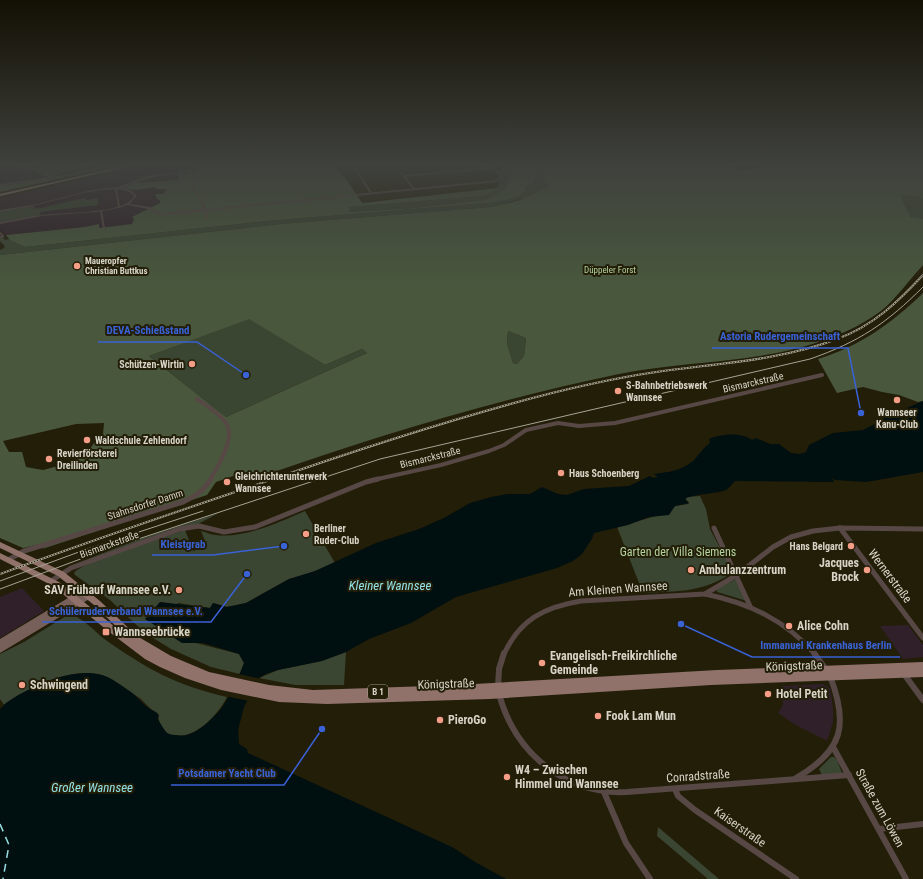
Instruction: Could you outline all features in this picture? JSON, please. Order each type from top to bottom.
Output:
[{"type":"main road","name":"B 1","points":[[0,545],[17,553]]},
{"type":"main road","name":"Königstraße","points":[[17,553],[61,574],[134,638],[154,651],[222,683]]},
{"type":"main road","name":"B 1","points":[[0,556],[8,560]]},
{"type":"main road","name":"Königstraße","points":[[8,560],[51,581],[148,656],[188,675],[267,692],[294,700],[326,700],[711,681],[828,673],[902,670],[923,666]]},
{"type":"main road","points":[[0,649],[85,594]]},
{"type":"main road","points":[[0,643],[55,613]]},
{"type":"main road","name":"Königstraße","points":[[902,670],[923,673]]},
{"type":"street","points":[[0,211],[22,207]]},
{"type":"street","points":[[0,223],[46,215],[101,211],[119,207]]},
{"type":"street","points":[[144,207],[162,214],[234,207]]},
{"type":"street","points":[[204,207],[207,218]]},
{"type":"street","points":[[101,211],[104,228]]},
{"type":"street","points":[[0,234],[3,236],[0,237]]},
{"type":"street","name":"Bismarckstraße","points":[[51,581],[71,568],[121,549],[188,527],[199,526],[224,532],[263,525],[366,482],[489,451],[504,445],[518,434],[526,430],[560,423],[579,426],[615,423],[822,375]]},
{"type":"street","name":"Stahnsdorfer Damm","points":[[8,560],[17,553],[148,513],[192,498],[199,493],[210,480],[230,435],[230,430],[226,422],[197,399]]},
{"type":"street","points":[[714,528],[750,606]]},
{"type":"street","name":"Am Kleinen Wannsee","points":[[604,792],[589,788],[562,777],[544,765],[528,751],[515,735],[502,709],[499,691],[499,668],[506,647],[519,629],[528,620],[557,605],[575,601],[705,594],[737,575],[773,547],[791,537],[813,531],[840,528],[923,529]]},
{"type":"street","name":"Wernerstraße","points":[[840,528],[923,638]]},
{"type":"street","name":"Conradstraße","points":[[705,594],[726,598],[750,606],[774,618],[794,632],[809,646],[828,673],[836,689],[840,706],[840,723],[838,736],[833,747],[828,756],[816,767],[794,779]]},
{"type":"street","points":[[902,670],[923,700]]},
{"type":"street","name":"Straße zum Löwen","points":[[833,747],[906,879]]},
{"type":"street","name":"Conradstraße","points":[[604,792],[675,789],[849,775]]},
{"type":"street","name":"Kaiserstraße","points":[[675,789],[678,796],[695,810],[796,879]]},
{"type":"street","points":[[604,792],[626,843],[650,879]]},
{"type":"street","points":[[878,829],[923,824]]},
{"type":"shaded area","points":[[0,207],[152,207],[132,217],[134,219],[133,224],[99,228],[99,225],[95,225],[6,235],[0,230]]},
{"type":"shaded area","points":[[22,588],[44,611],[0,638],[0,597]]},
{"type":"shaded area","points":[[908,625],[923,645],[923,657],[903,659],[880,626]]},
{"type":"shaded area","points":[[823,684],[830,688],[833,708],[833,722],[827,741],[794,724],[778,713],[783,705],[782,686]]},
{"type":"green space","points":[[27,207],[35,207],[36,209],[45,207],[81,207],[40,212],[41,215],[0,222],[0,211]]},
{"type":"green space","points":[[152,207],[349,207],[349,212],[438,207],[267,221],[25,247],[10,240],[6,235],[85,227],[99,224],[99,228],[132,224],[134,219],[132,217]]},
{"type":"green space","points":[[348,207],[424,207],[415,208],[349,212]]},
{"type":"green space","points":[[438,207],[491,207],[280,224],[0,255],[0,250],[5,246],[0,241],[0,238],[3,237],[5,240],[9,239],[25,247],[267,221]]},
{"type":"green space","name":"Düppeler Forst","points":[[491,207],[905,207],[910,217],[923,219],[923,265],[892,301],[881,311],[863,323],[843,333],[805,346],[778,353],[752,357],[672,366],[619,374],[571,384],[477,408],[383,436],[245,482],[239,474],[216,482],[207,495],[42,549],[52,541],[23,548],[0,538],[0,255],[280,224]],"holes":[[[249,319],[325,365],[362,349],[367,353],[226,417],[149,356]],[[508,331],[526,338],[524,356],[517,364],[513,363],[507,343]],[[104,423],[103,434],[99,436],[87,453],[62,465],[43,470],[26,467],[22,452],[9,452],[3,441],[76,424]]]},
{"type":"green space","points":[[898,207],[923,207],[923,228]]},
{"type":"green space","points":[[923,293],[923,401],[918,402],[899,395],[863,387],[837,393],[818,359],[848,348],[874,333],[899,315]]},
{"type":"green space","points":[[249,318],[325,365],[362,349],[367,353],[226,417],[149,356]]},
{"type":"green space","points":[[508,331],[526,338],[524,356],[517,364],[513,363],[507,343]]},
{"type":"green space","name":"Garten der Villa Siemens","points":[[700,496],[706,509],[710,529],[733,572],[711,584],[690,590],[643,593],[617,527],[656,516],[676,506],[688,504],[689,503],[685,498],[687,497]]},
{"type":"green space","points":[[305,511],[335,563],[308,574],[289,579],[246,603],[227,607],[213,603],[210,608],[160,602],[196,643],[239,654],[244,663],[240,674],[211,667],[171,649],[145,633],[110,600],[74,573],[80,568],[107,556],[185,530],[193,551],[207,546],[201,531],[214,535],[227,536],[249,532],[261,529]]},
{"type":"green space","points":[[219,513],[198,524],[175,529],[67,567],[137,540]]},
{"type":"green space","points":[[736,580],[747,601],[717,592],[717,589]]},
{"type":"green space","points":[[71,615],[83,621],[103,638],[134,659],[162,675],[192,687],[227,697],[217,712],[203,726],[187,735],[178,736],[167,733],[162,728],[157,713],[141,699],[111,679],[101,675],[89,673],[76,674],[50,680],[14,698],[4,705],[0,699],[0,654],[24,642],[66,616]]},
{"type":"green space","points":[[346,652],[344,685],[295,685],[259,678],[278,670],[321,661]]},
{"type":"green space","points":[[831,757],[834,757],[837,760],[842,773],[822,775],[819,769]]},
{"type":"green space","points":[[658,827],[719,879],[708,879],[657,836]]},
{"type":"water","points":[[923,401],[923,472],[866,482],[835,480],[832,478],[834,482],[735,481],[726,490],[688,497],[685,499],[689,503],[675,506],[669,515],[649,517],[628,525],[594,533],[592,539],[582,554],[573,561],[557,568],[456,597],[411,623],[369,639],[346,652],[322,661],[278,670],[259,678],[244,707],[238,730],[239,744],[247,749],[248,753],[452,847],[506,879],[0,879],[0,709],[5,704],[27,690],[65,676],[90,673],[102,675],[113,680],[131,692],[147,707],[158,714],[158,719],[167,733],[183,736],[195,732],[206,724],[220,710],[226,701],[244,663],[239,654],[203,643],[182,643],[145,619],[160,602],[210,608],[213,603],[227,607],[246,603],[289,579],[315,571],[376,543],[419,529],[444,518],[470,503],[508,494],[530,494],[542,487],[558,494],[567,495],[584,489],[629,486],[650,476],[653,478],[658,477],[654,474],[664,473],[684,467],[693,461],[710,443],[709,439],[725,435],[737,435],[747,437],[752,440],[756,438],[770,444],[779,444],[791,453],[800,454],[806,452],[809,445],[833,433],[863,430],[883,420],[884,418]]},
{"type":"pier","points":[[238,674],[262,679],[249,701],[225,696]]},
{"type":"ferry route","points":[[0,824],[9,845],[3,879]]},
{"type":"tram line","points":[[0,589],[102,551],[380,459],[810,359],[843,346],[871,330],[897,311],[923,287]]},
{"type":"tram line","points":[[0,581],[87,549],[203,511]]},
{"type":"railway","points":[[0,574],[123,530],[360,449],[513,403],[594,383],[663,371],[752,360],[795,352],[816,346],[850,334],[873,320],[894,304],[923,275]]},
{"type":"place","name":"Maueropfer Christian Buttkus","points":[[77,266]]},
{"type":"place","name":"Schützen-Wirtin","points":[[192,364]]},
{"type":"place","name":"DEVA-Schießstand","points":[[246,375]]},
{"type":"place","name":"S-Bahnbetriebswerk Wannsee","points":[[618,391]]},
{"type":"place","name":"Wannseer Kanu-Club","points":[[897,400]]},
{"type":"place","name":"Astoria Rudergemeinschaft","points":[[861,413]]},
{"type":"place","name":"Waldschule Zehlendorf","points":[[87,440]]},
{"type":"place","name":"Revierförsterei Dreilinden","points":[[49,459]]},
{"type":"place","name":"Haus Schoenberg","points":[[561,473]]},
{"type":"place","name":"Gleichrichterunterwerk Wannsee","points":[[227,482]]},
{"type":"place","name":"Berliner Ruder-Club","points":[[306,534]]},
{"type":"place","name":"Kleistgrab","points":[[284,546]]},
{"type":"place","name":"Hans Belgard","points":[[851,546]]},
{"type":"place","name":"Ambulanzzentrum","points":[[691,570]]},
{"type":"place","name":"Jacques Brock","points":[[867,570]]},
{"type":"place","name":"Schülerruderverband Wannsee e.V.","points":[[247,574]]},
{"type":"place","name":"SAV Frühauf Wannsee e.V.","points":[[179,590]]},
{"type":"place","name":"Immanuel Krankenhaus Berlin","points":[[681,624]]},
{"type":"place","name":"Alice Cohn","points":[[789,626]]},
{"type":"place","name":"Wannseebrücke","points":[[106,632]]},
{"type":"place","name":"Evangelisch-Freikirchliche Gemeinde","points":[[542,663]]},
{"type":"place","name":"Schwingend","points":[[22,685]]},
{"type":"place","name":"Hotel Petit","points":[[768,694]]},
{"type":"place","name":"Fook Lam Mun","points":[[598,716]]},
{"type":"place","name":"PieroGo","points":[[440,720]]},
{"type":"place","name":"Potsdamer Yacht Club","points":[[322,729]]},
{"type":"place","name":"W4 – Zwischen Himmel und Wannsee","points":[[507,777]]},
{"type":"water label","name":"Kleiner Wannsee","points":[[390,585]]},
{"type":"water label","name":"Großer Wannsee","points":[[92,787]]}]
